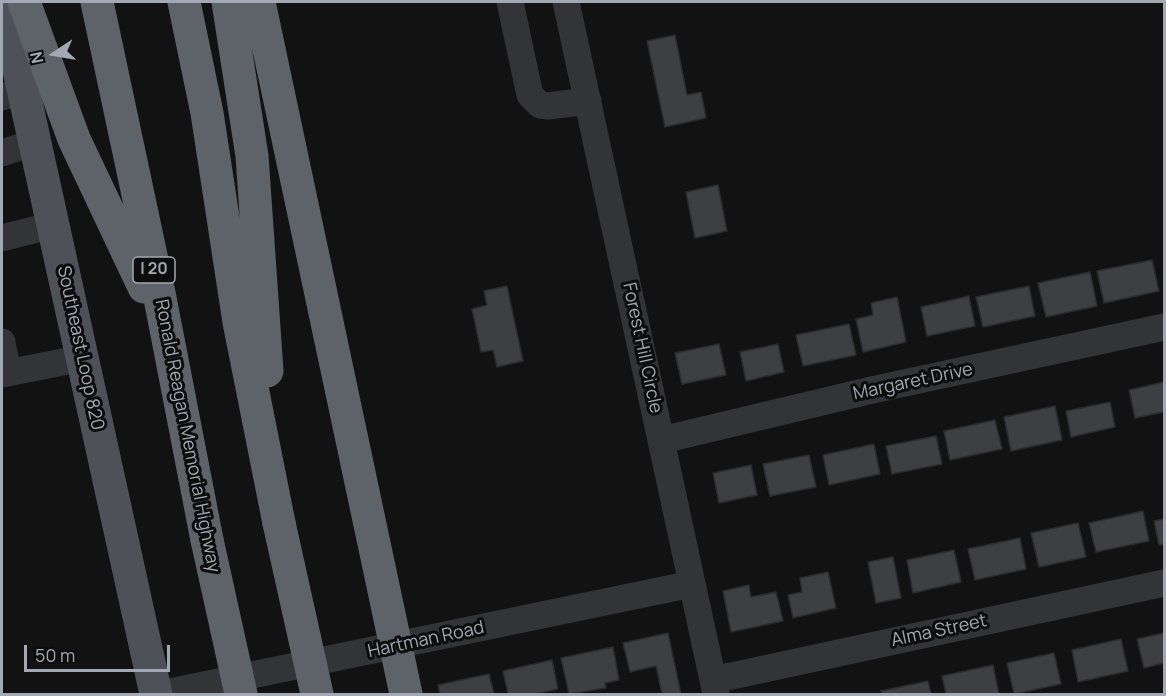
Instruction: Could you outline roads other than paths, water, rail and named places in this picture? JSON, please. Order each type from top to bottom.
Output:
[{"type":"highway","points":[[24,2],[74,139],[167,337]]},
{"type":"highway","name":"Ronald Reagan Memorial Highway","points":[[97,2],[207,540],[241,694]]},
{"type":"highway","points":[[184,2],[207,113],[239,322],[316,694]]},
{"type":"highway","points":[[228,2],[252,156],[279,523]]},
{"type":"highway","points":[[259,2],[406,694]]},
{"type":"main road","name":"Southeast Loop 820","points":[[4,2],[13,94],[35,142],[158,694]]},
{"type":"street","points":[[510,2],[530,95],[540,105],[548,106],[588,101]]},
{"type":"street","name":"Forest Hill Circle","points":[[566,2],[714,687]]},
{"type":"street","points":[[2,153],[35,142]]},
{"type":"street","points":[[2,238],[53,225]]},
{"type":"street","name":"Margaret Drive","points":[[662,440],[872,390],[1164,327]]},
{"type":"street","points":[[2,342],[5,374],[83,358]]},
{"type":"street","name":"Alma Street","points":[[714,687],[1164,582]]},
{"type":"street","name":"Hartman Road","points":[[158,694],[692,584]]}]
